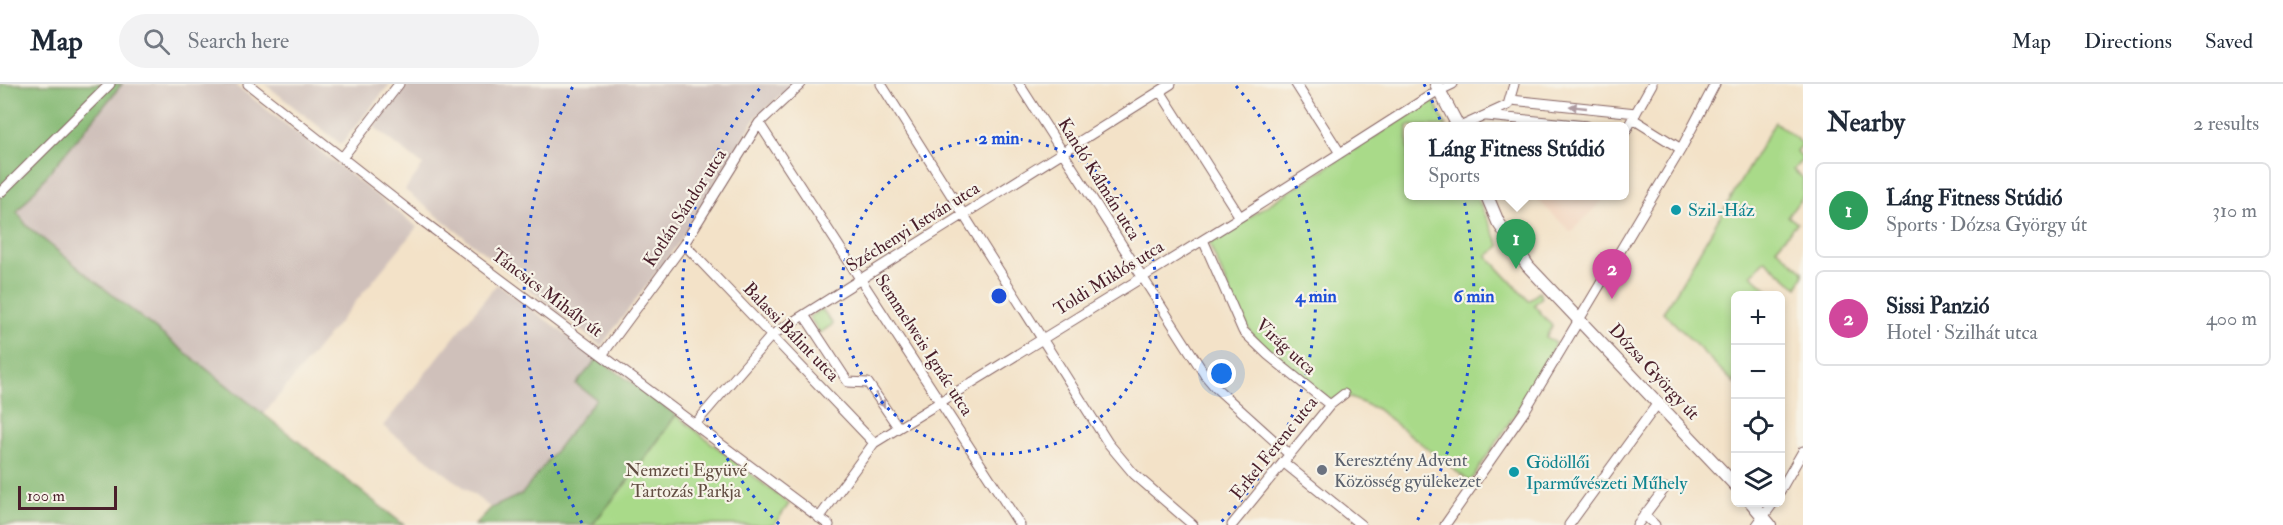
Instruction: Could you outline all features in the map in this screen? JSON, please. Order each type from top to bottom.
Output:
[{"type":"main road","points":[[1438,87],[1458,122]]},
{"type":"main road","name":"Dózsa György út","points":[[1489,200],[1498,222],[1518,252],[1731,481]]},
{"type":"main road","points":[[1754,507],[1764,522]]},
{"type":"street","points":[[0,193],[110,84]]},
{"type":"street","name":"Táncsics Mihály út","points":[[248,84],[342,158],[829,525]]},
{"type":"street","points":[[342,158],[399,84]]},
{"type":"street","name":"Kotlán Sándor utca","points":[[602,355],[684,244],[759,123],[801,84]]},
{"type":"street","points":[[881,84],[1042,340],[1122,461],[1194,525]]},
{"type":"street","name":"Kandó Kálmán utca","points":[[1019,84],[1210,381],[1289,454]]},
{"type":"street","name":"Széchenyi István utca","points":[[695,424],[772,335],[1170,84]]},
{"type":"street","points":[[1296,84],[1340,153]]},
{"type":"street","name":"Toldi Miklós utca","points":[[819,518],[873,443],[1240,217],[1438,87],[1453,84]]},
{"type":"street","points":[[1471,122],[1508,105],[1514,84]]},
{"type":"street","points":[[1629,124],[1652,84]]},
{"type":"street","points":[[1445,525],[1524,412],[1681,149],[1715,84]]},
{"type":"street","points":[[1160,91],[1240,217]]},
{"type":"street","points":[[1511,100],[1634,116],[1681,149]]},
{"type":"street","points":[[1487,116],[1547,122]]},
{"type":"street","name":"Semmelweis Ignác utca","points":[[759,123],[942,401],[1020,525]]},
{"type":"street","name":"Virág utca","points":[[1203,240],[1243,331],[1268,356],[1329,405]]},
{"type":"street","name":"Balassi Bálint utca","points":[[684,244],[873,443]]},
{"type":"street","points":[[804,315],[848,382],[868,383],[898,427]]},
{"type":"street","name":"Erkel Ferenc utca","points":[[1232,525],[1329,405],[1344,394]]},
{"type":"street","points":[[1569,525],[1658,403]]},
{"type":"street","points":[[1785,482],[1803,451]]},
{"type":"street","points":[[1283,462],[1361,525]]},
{"type":"street","points":[[1637,525],[1665,488]]},
{"type":"street","points":[[1764,522],[1771,507]]},
{"type":"street","points":[[1644,515],[1655,525]]},
{"type":"shaded area","points":[[122,84],[234,84],[417,227],[263,415],[27,226],[17,212]]},
{"type":"shaded area","points":[[265,84],[390,84],[341,144]]},
{"type":"shaded area","points":[[408,84],[795,84],[756,117],[680,241],[601,346],[405,190],[423,165],[374,127]]},
{"type":"shaded area","points":[[1538,200],[1603,200],[1571,232]]},
{"type":"shaded area","points":[[497,284],[598,358],[577,384],[596,399],[522,494],[491,508],[383,426]]},
{"type":"green space","points":[[0,84],[122,84],[17,212],[27,226],[404,525],[0,525]]},
{"type":"green space","points":[[1433,99],[1444,122],[1404,122],[1404,200],[1478,200],[1500,246],[1487,256],[1529,301],[1539,292],[1542,297],[1534,305],[1552,326],[1546,337],[1556,343],[1521,405],[1470,482],[1377,409],[1346,396],[1330,400],[1253,336],[1234,302],[1209,243]]},
{"type":"green space","points":[[1775,122],[1803,144],[1797,151],[1803,159],[1793,170],[1803,178],[1803,196],[1788,216],[1797,223],[1776,248],[1803,271],[1803,277],[1797,287],[1765,260],[1751,275],[1769,291],[1731,291],[1731,380],[1663,312]]},
{"type":"green space","points":[[822,309],[833,324],[820,333],[809,317]]},
{"type":"green space","points":[[598,358],[676,415],[639,467],[592,525],[475,525],[491,508],[522,494],[596,399],[576,384]]},
{"type":"green space","name":"Nemzeti Együvé Tartozás Parkja","points":[[676,415],[789,504],[774,525],[592,525],[639,467]]},
{"type":"place","name":"Szil-Ház","points":[[1676,210]]},
{"type":"place","name":"Láng Fitness Stúdió","points":[[1516,269]]},
{"type":"place","name":"Sissi Panzió","points":[[1612,299]]},
{"type":"place","name":"Keresztény Advent Közösség gyülekezet","points":[[1322,470]]},
{"type":"place","name":"Gödöllői Iparművészeti Műhely","points":[[1514,472]]}]
